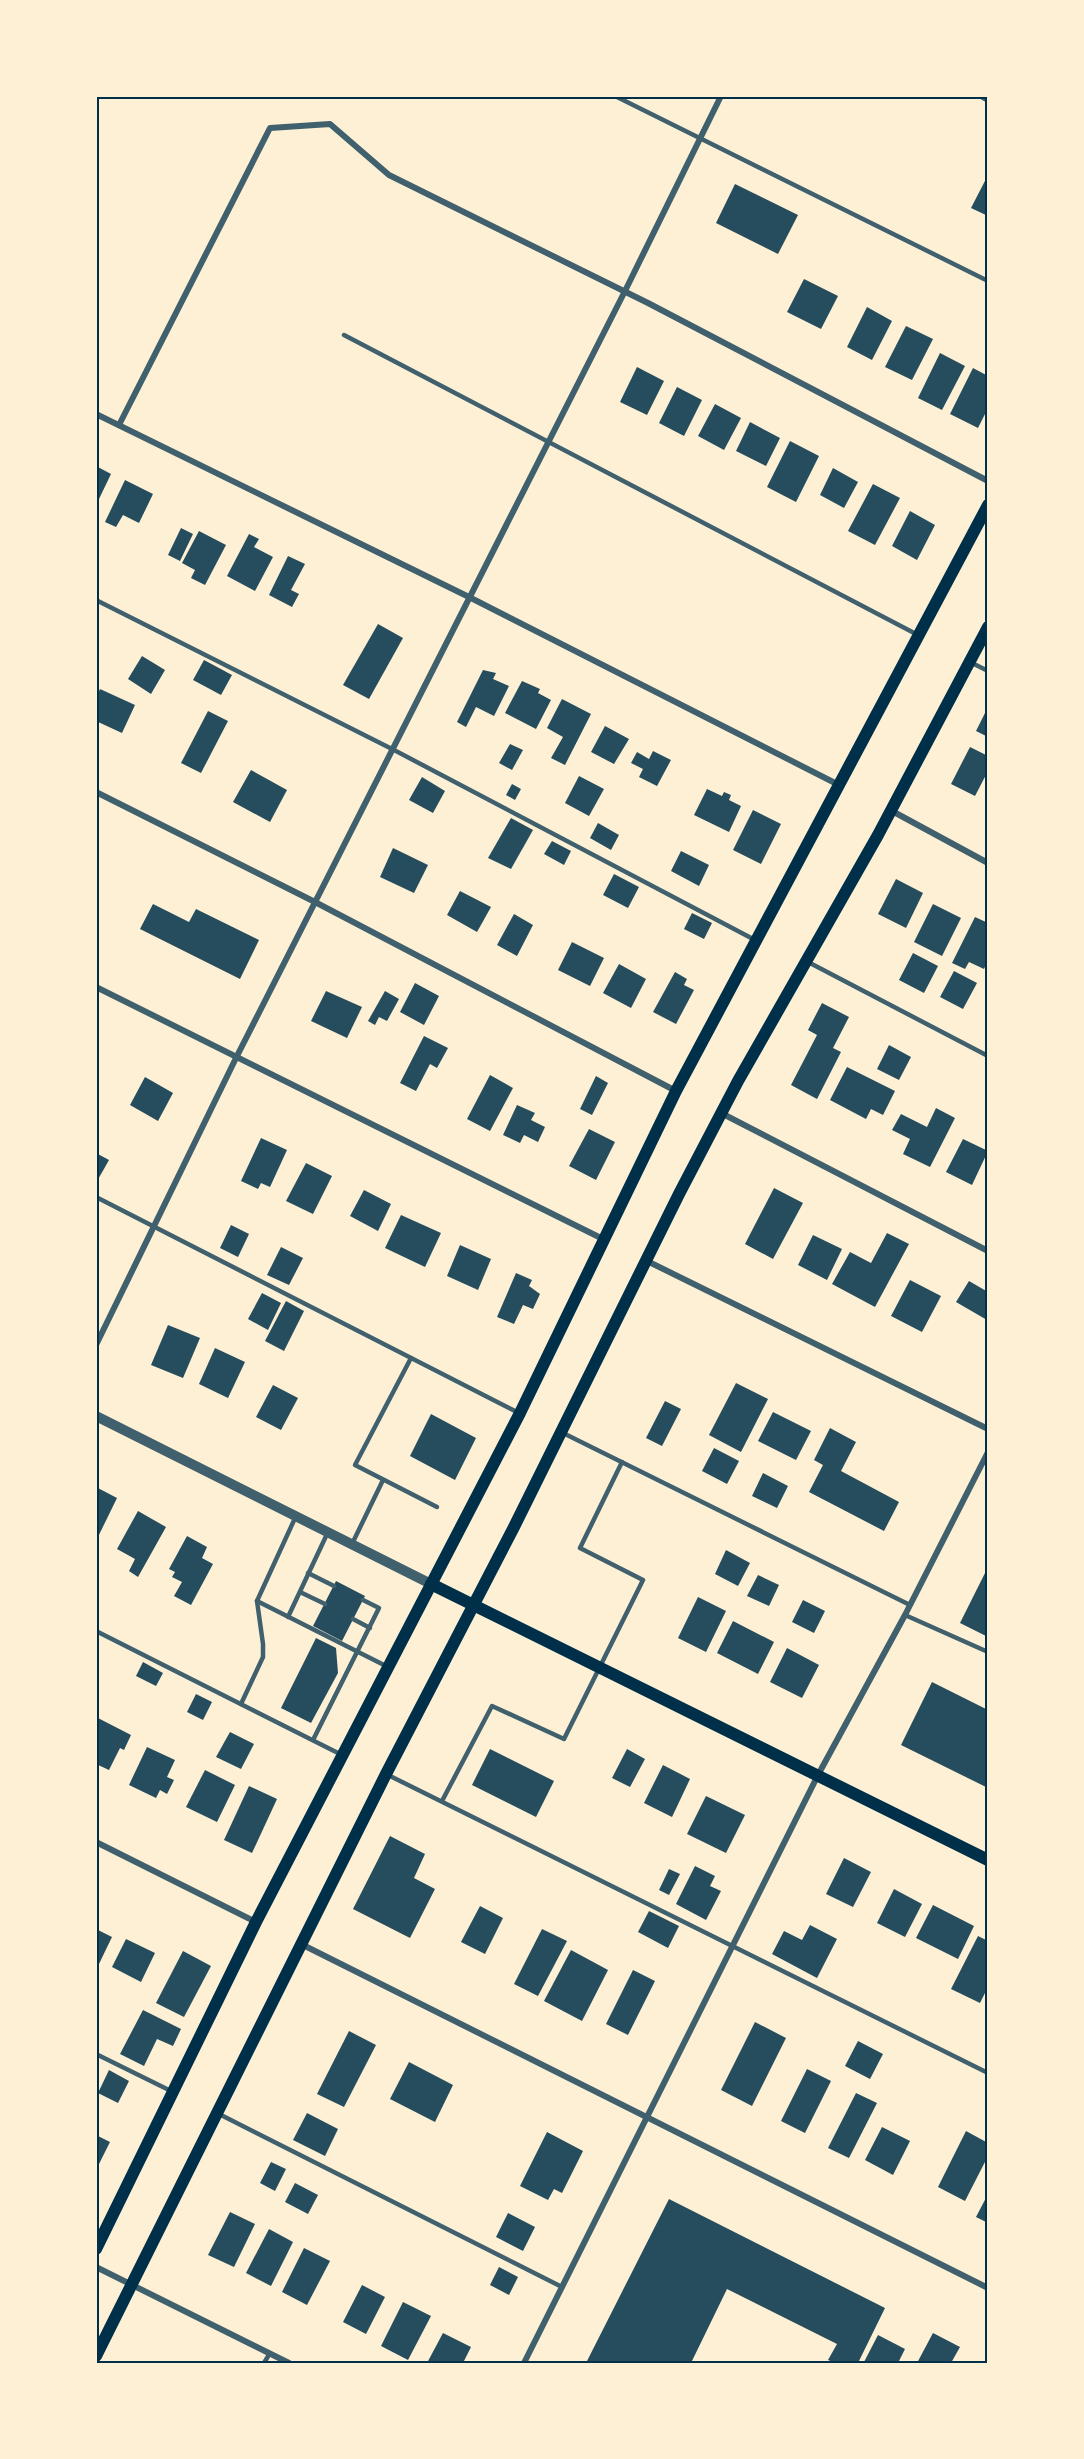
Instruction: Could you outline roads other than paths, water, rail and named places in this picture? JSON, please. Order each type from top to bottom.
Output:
[{"type":"main road","points":[[96,2249],[256,1923],[520,1413],[676,1091],[988,505]]},
{"type":"main road","points":[[96,2356],[219,2114],[386,1774],[474,1607],[645,1260],[721,1113],[891,811],[988,627]]},
{"type":"main road","points":[[431,1584],[988,1860]]},
{"type":"street","points":[[96,1344],[236,1058],[394,750],[721,96]]},
{"type":"street","points":[[981,96],[988,100]]},
{"type":"street","points":[[119,425],[270,128],[330,124],[389,175],[625,291],[988,481]]},
{"type":"street","points":[[96,414],[470,597],[839,785]]},
{"type":"street","points":[[96,792],[315,902],[676,1091]]},
{"type":"street","points":[[891,811],[988,863]]},
{"type":"street","points":[[96,987],[603,1239]]},
{"type":"street","points":[[721,1113],[988,1251]]},
{"type":"street","points":[[645,1260],[988,1429]]},
{"type":"street","points":[[96,1416],[431,1584]]},
{"type":"street","points":[[524,2363],[818,1775],[906,1615],[988,1452]]},
{"type":"street","points":[[96,1842],[256,1923]]},
{"type":"street","points":[[303,1945],[988,2288]]},
{"type":"street","points":[[96,2266],[289,2363]]},
{"type":"lane","points":[[615,96],[988,281]]},
{"type":"lane","points":[[344,335],[918,634]]},
{"type":"lane","points":[[96,600],[394,750],[755,940]]},
{"type":"lane","points":[[970,662],[988,672]]},
{"type":"lane","points":[[808,962],[988,1056]]},
{"type":"lane","points":[[96,1197],[520,1413]]},
{"type":"lane","points":[[411,1358],[355,1465],[437,1507]]},
{"type":"lane","points":[[561,1432],[910,1605]]},
{"type":"lane","points":[[442,1801],[492,1706],[564,1739],[643,1580],[580,1548],[622,1462]]},
{"type":"lane","points":[[352,1544],[383,1479]]},
{"type":"lane","points":[[241,1704],[262,1657],[264,1644],[257,1601],[296,1516]]},
{"type":"lane","points":[[288,1617],[328,1532]]},
{"type":"lane","points":[[308,1573],[334,1586]]},
{"type":"lane","points":[[300,1592],[325,1604]]},
{"type":"lane","points":[[313,1740],[379,1608],[363,1600]]},
{"type":"lane","points":[[257,1601],[388,1667]]},
{"type":"lane","points":[[906,1615],[988,1652]]},
{"type":"lane","points":[[353,1619],[370,1628]]},
{"type":"lane","points":[[96,1630],[343,1755]]},
{"type":"lane","points":[[386,1774],[733,1944],[988,2073]]},
{"type":"lane","points":[[96,2054],[173,2092]]},
{"type":"lane","points":[[219,2114],[562,2287]]},
{"type":"lane","points":[[264,2363],[270,2353]]}]
